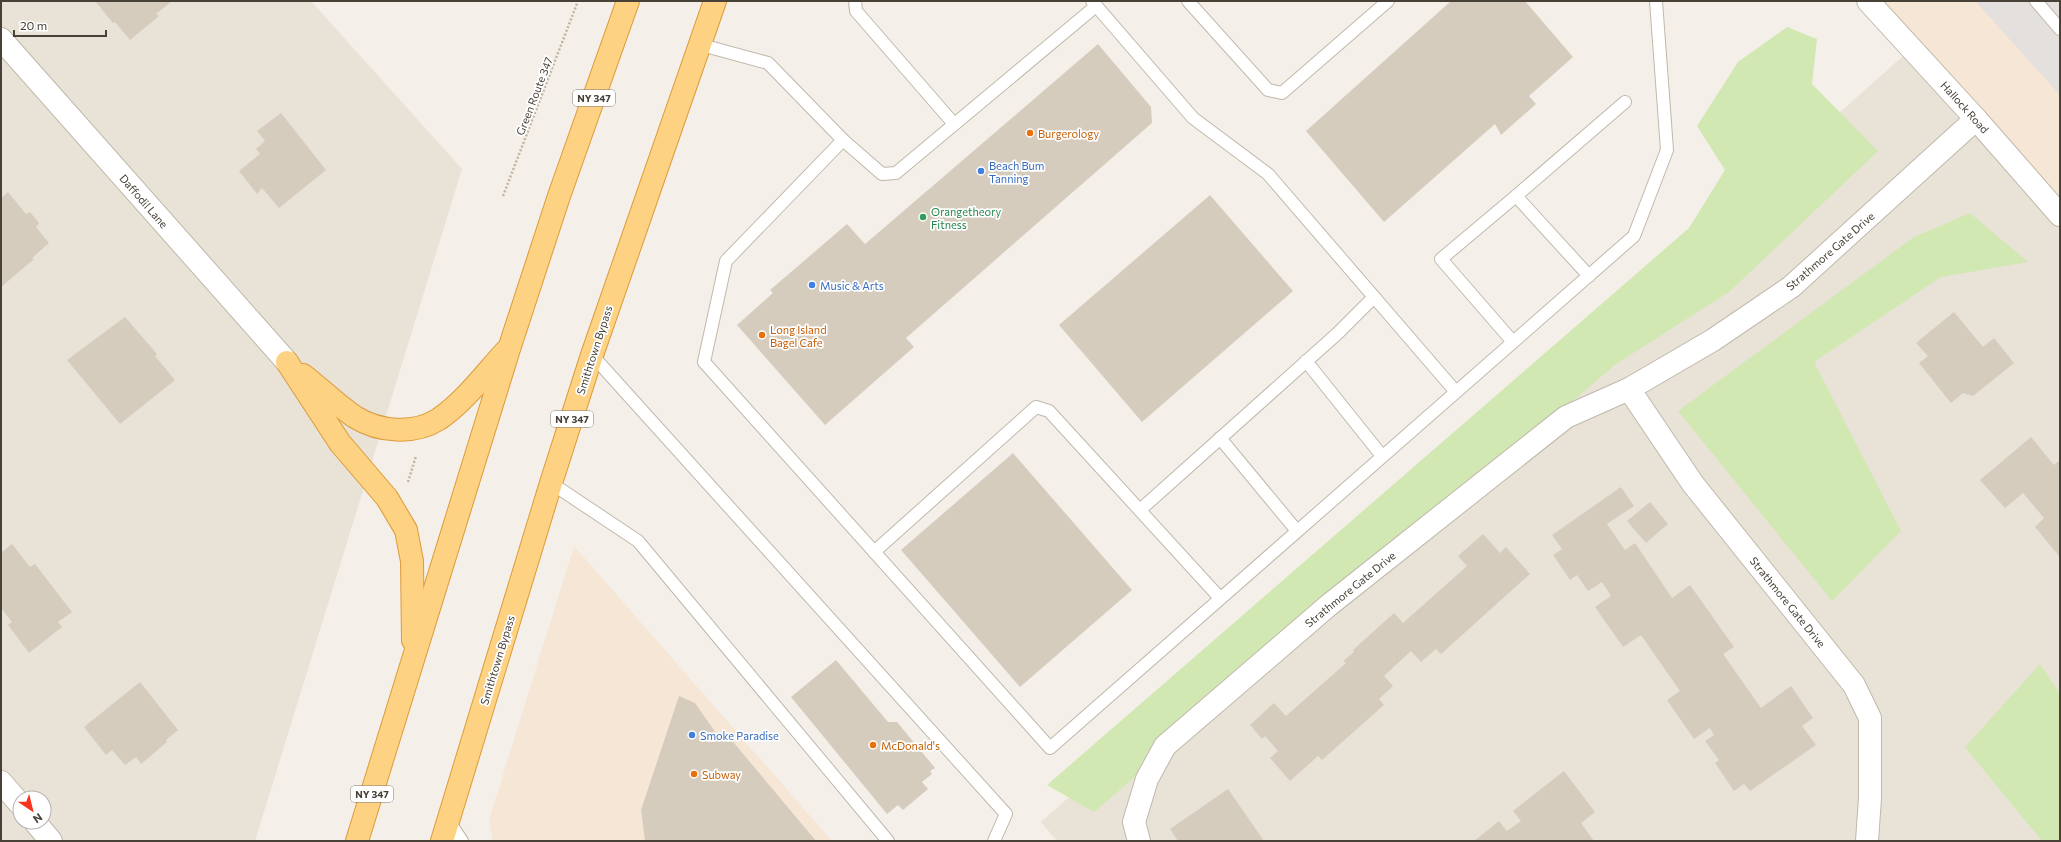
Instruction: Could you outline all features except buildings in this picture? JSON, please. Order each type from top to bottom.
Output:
[{"type":"highway","name":"NY 347","points":[[357,841],[509,349],[559,196],[628,1]]},
{"type":"highway","name":"Smithtown Bypass","points":[[442,841],[551,483],[592,355],[698,44],[715,1]]},
{"type":"highway","points":[[287,362],[355,417],[372,425],[387,429],[404,429],[424,426],[439,419],[455,406],[509,349]]},
{"type":"highway","points":[[287,362],[340,443],[387,498],[406,530],[412,561],[413,662]]},
{"type":"street","name":"Hallock Road","points":[[1868,1],[1976,119],[2060,215]]},
{"type":"street","name":"Daffodil Lane","points":[[1,39],[287,362]]},
{"type":"street","name":"Strathmore Gate Drive","points":[[1139,841],[1134,822],[1147,779],[1165,746],[1329,605],[1566,417],[1629,388],[1713,340],[1791,287],[1976,119]]},
{"type":"street","name":"Strathmore Gate Drive","points":[[1629,388],[1693,484],[1854,685],[1870,718],[1870,798],[1867,841]]},
{"type":"street","points":[[1,782],[12,795]]},
{"type":"street","points":[[42,830],[51,841]]},
{"type":"lane","points":[[855,1],[856,11],[954,124]]},
{"type":"lane","points":[[1188,1],[1268,90],[1282,93],[1388,1]]},
{"type":"lane","points":[[843,140],[726,261],[704,362],[1050,748],[1634,236],[1667,150],[1656,1]]},
{"type":"lane","points":[[2036,1],[2060,29]]},
{"type":"lane","points":[[698,44],[768,63],[843,140],[882,174],[896,174],[1094,3],[1193,118],[1268,174],[1456,392]]},
{"type":"lane","points":[[1513,342],[1440,259],[1625,102]]},
{"type":"lane","points":[[1516,196],[1589,276]]},
{"type":"lane","points":[[1140,510],[1306,361],[1374,297]]},
{"type":"lane","points":[[592,355],[1006,814],[994,841]]},
{"type":"lane","points":[[1306,361],[1382,456]]},
{"type":"lane","points":[[874,552],[1036,407],[1050,411],[1220,598]]},
{"type":"lane","points":[[1220,438],[1297,531]]},
{"type":"lane","points":[[551,483],[638,541],[888,841]]},
{"type":"lane","points":[[448,820],[462,841]]},
{"type":"path","name":"Green Route 347","points":[[503,196],[578,1]]},
{"type":"path","points":[[406,489],[416,452]]},
{"type":"shaded area","points":[[1,1],[311,1],[462,169],[255,841],[1,841]]},
{"type":"shaded area","points":[[1868,1],[2060,1],[2060,215]]},
{"type":"shaded area","points":[[1975,1],[2060,1],[2060,95]]},
{"type":"shaded area","points":[[1911,49],[2060,210],[2060,841],[1057,841],[1041,822]]},
{"type":"shaded area","points":[[574,546],[832,841],[493,841],[489,820]]},
{"type":"green space","points":[[1787,27],[1817,39],[1812,84],[1878,151],[1729,292],[1616,364],[1094,812],[1047,785],[1689,228],[1725,170],[1697,126],[1738,62]]},
{"type":"green space","points":[[1970,213],[2028,262],[1941,277],[1814,362],[1901,531],[1832,601],[1678,411],[1914,237]]},
{"type":"green space","points":[[2040,664],[2060,694],[2060,841],[2042,841],[1965,747]]},
{"type":"place","name":"Burgerology","points":[[1030,133]]},
{"type":"place","name":"Beach Bum Tanning","points":[[981,171]]},
{"type":"place","name":"Orangetheory Fitness","points":[[923,217]]},
{"type":"place","name":"Music & Arts","points":[[812,285]]},
{"type":"place","name":"Long Island Bagel Cafe","points":[[762,335]]},
{"type":"place","name":"Smoke Paradise","points":[[692,735]]},
{"type":"place","name":"McDonald's","points":[[873,745]]},
{"type":"place","name":"Subway","points":[[694,774]]}]
